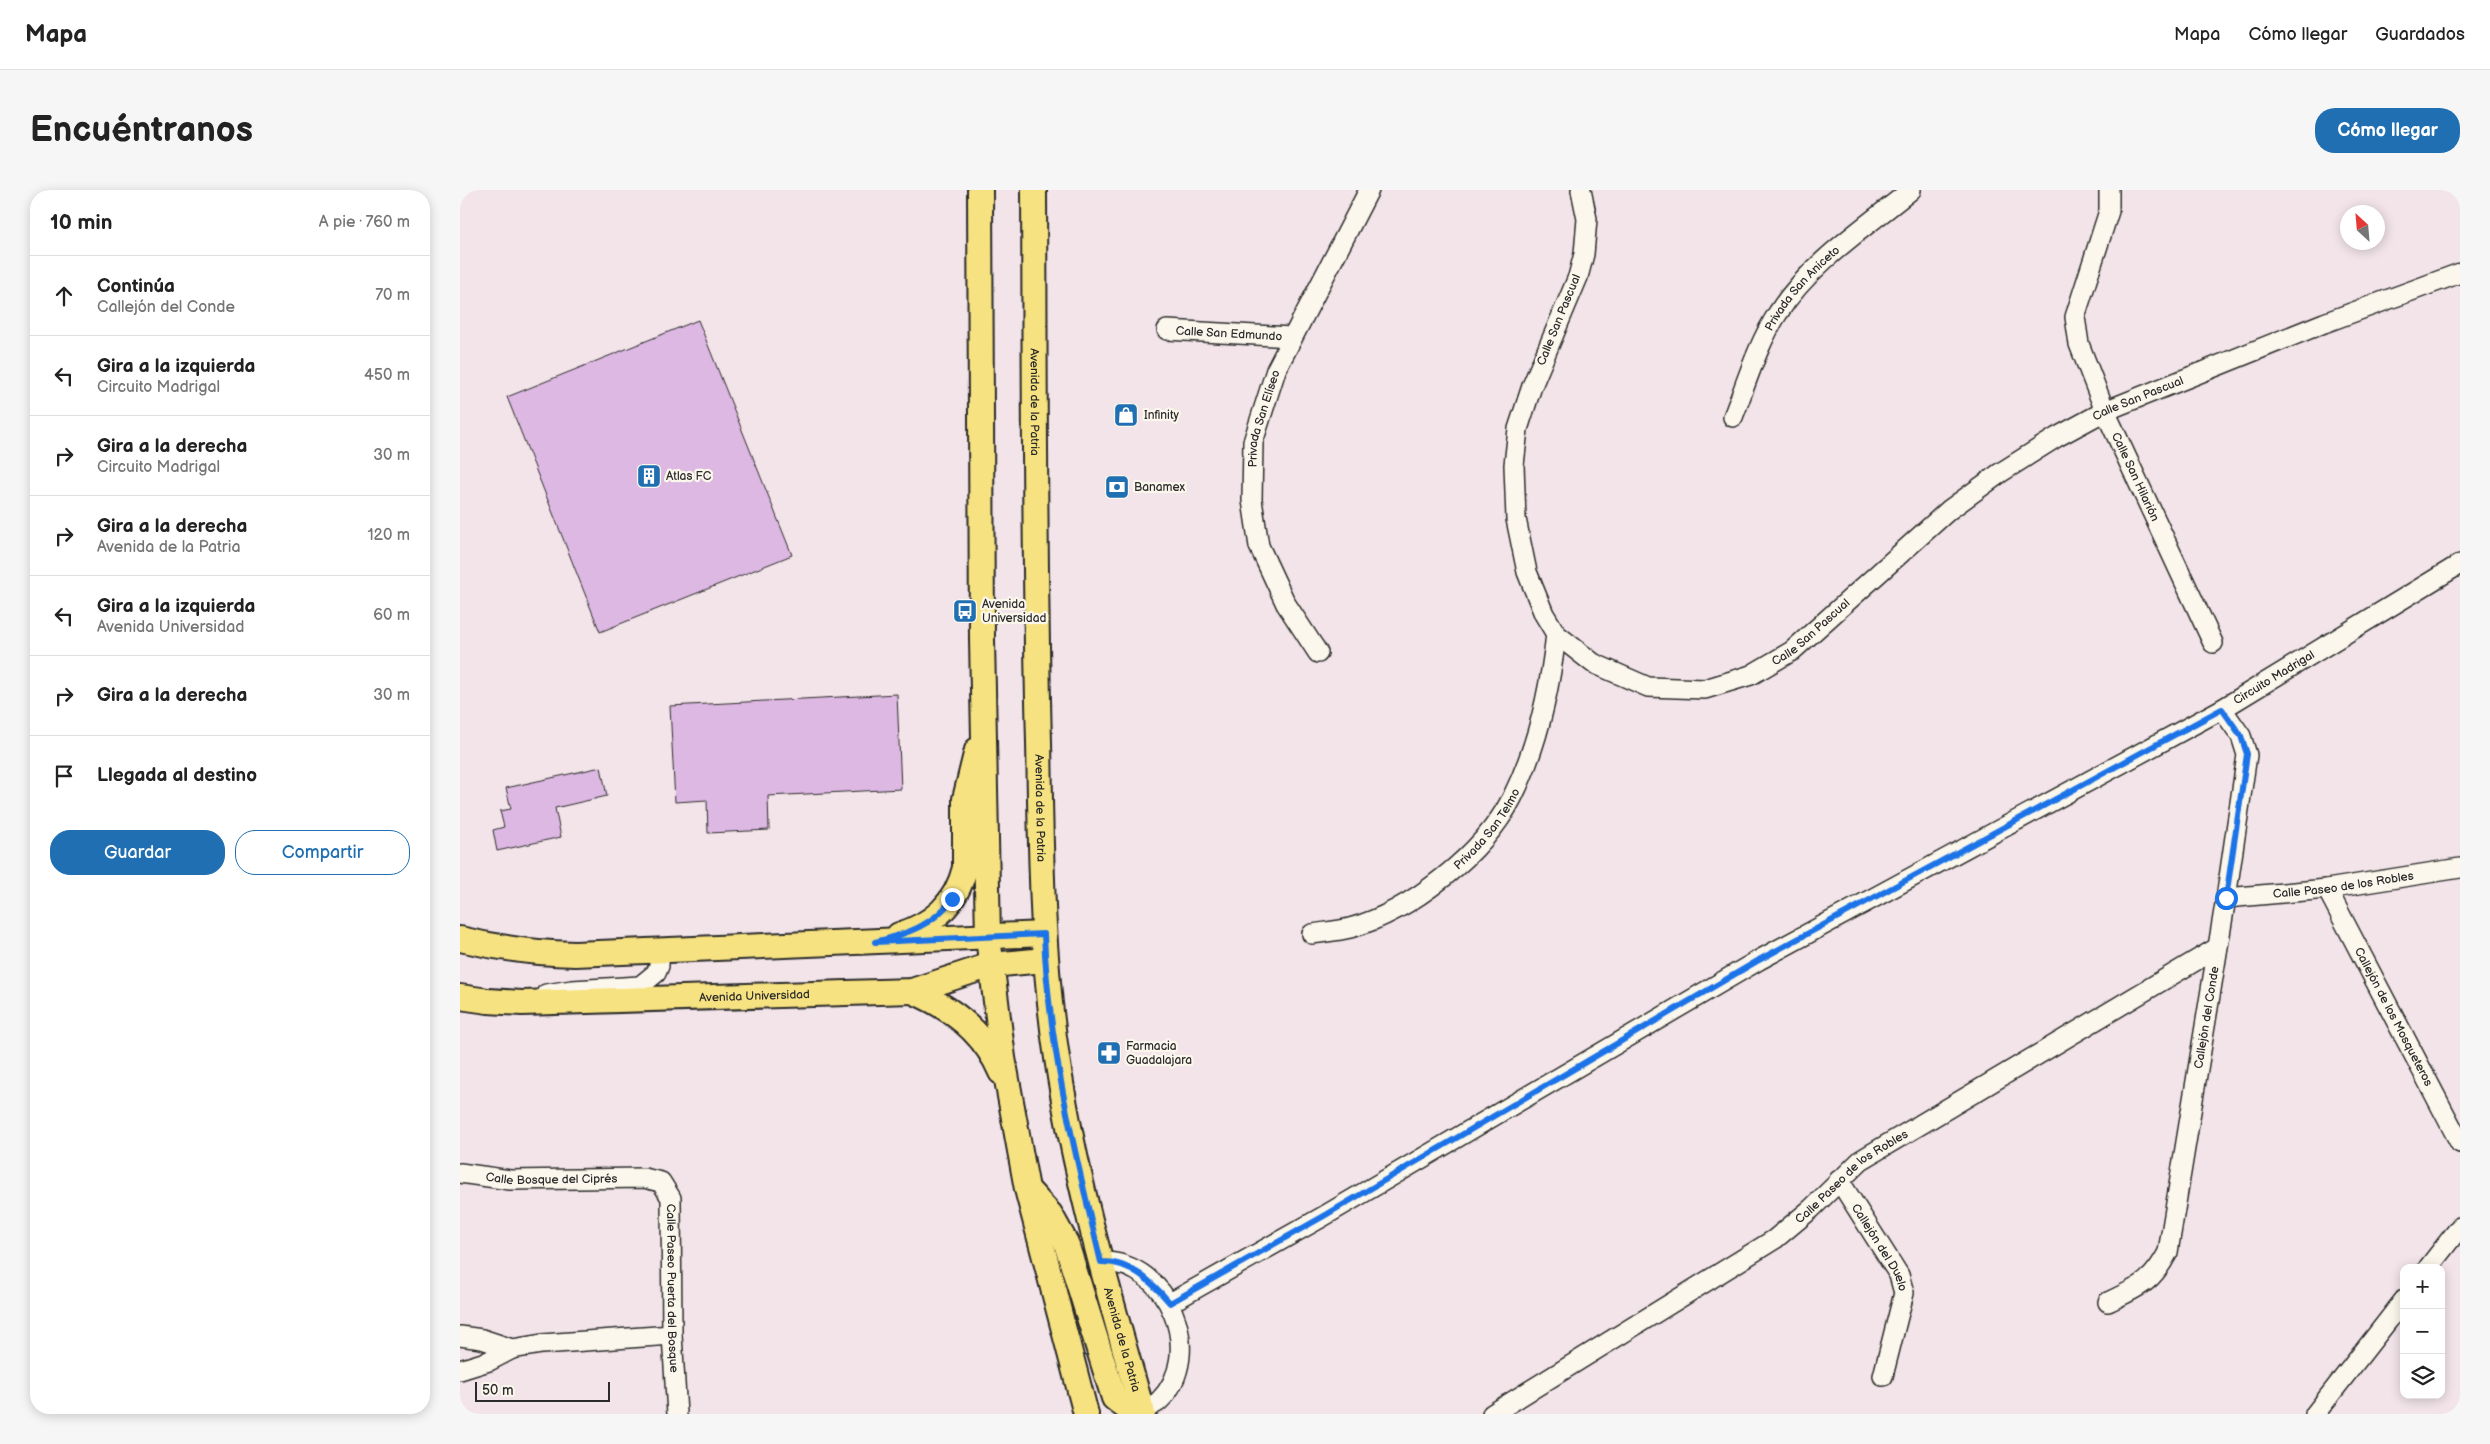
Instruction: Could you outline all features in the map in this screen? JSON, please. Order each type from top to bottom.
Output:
[{"type":"main road","points":[[980,190],[984,732],[988,937],[1003,1058],[1027,1189],[1086,1414]]},
{"type":"main road","name":"Avenida de la Patria","points":[[1034,190],[1036,648],[1045,960],[1057,1059],[1073,1142],[1101,1262],[1143,1412]]},
{"type":"main road","points":[[875,942],[907,933],[927,924],[945,909],[958,889],[965,868],[965,799],[971,770],[984,732]]},
{"type":"main road","points":[[460,939],[492,947],[535,953],[575,954],[1044,934]]},
{"type":"main road","name":"Avenida Universidad","points":[[460,997],[522,1003],[912,991],[991,965],[1045,960]]},
{"type":"main road","points":[[912,991],[951,1011],[982,1040],[999,1069],[1014,1116]]},
{"type":"main road","points":[[1027,1189],[1050,1214],[1066,1244],[1114,1398],[1128,1409],[1143,1412]]},
{"type":"street","name":"Privada San Elíseo","points":[[1318,653],[1286,604],[1259,546],[1252,500],[1253,442],[1276,370],[1369,190]]},
{"type":"street","name":"Calle San Pascual","points":[[1581,190],[1587,219],[1584,254],[1578,277],[1532,386],[1518,429],[1514,465],[1516,519],[1528,572],[1544,614],[1556,634],[1594,663],[1648,687],[1705,689],[1751,675],[1792,651],[1949,510],[2000,473],[2057,437],[2105,411],[2324,323],[2460,273]]},
{"type":"street","name":"Privada San Aniceto","points":[[1733,417],[1777,313],[1805,278],[1912,190]]},
{"type":"street","name":"Calle San Hilarión","points":[[2110,190],[2109,212],[2075,317],[2078,344],[2105,411],[2213,643]]},
{"type":"street","name":"Calle San Edmundo","points":[[1167,330],[1292,337]]},
{"type":"street","name":"Circuito Madrigal","points":[[1170,1303],[1332,1211],[1759,960],[2222,709],[2460,564]]},
{"type":"street","name":"Privada San Telmo","points":[[1312,934],[1350,927],[1388,912],[1434,884],[1476,849],[1511,799],[1533,744],[1552,674],[1556,634]]},
{"type":"street","name":"Callejón del Conde","points":[[2108,1302],[2138,1288],[2158,1272],[2168,1252],[2226,898],[2247,754],[2241,736],[2222,709]]},
{"type":"street","name":"Calle Paseo de los Robles","points":[[2226,898],[2328,889],[2460,868]]},
{"type":"street","name":"Callejón de los Mosqueteros","points":[[2328,889],[2460,1143]]},
{"type":"street","name":"Calle Paseo de los Robles","points":[[1492,1414],[1775,1239],[1811,1209],[1860,1160],[2217,948]]},
{"type":"street","points":[[522,1003],[561,991],[640,986],[656,973],[660,958],[659,951]]},
{"type":"street","name":"Calle Bosque del Ciprés","points":[[460,1173],[510,1180],[644,1178]]},
{"type":"street","name":"Calle Paseo Puerta del Bosque","points":[[644,1178],[661,1182],[671,1198],[672,1335],[678,1414]]},
{"type":"street","name":"Callejón del Duelo","points":[[1839,1180],[1899,1275],[1904,1293],[1883,1376]]},
{"type":"street","points":[[2431,1264],[2460,1226]]},
{"type":"street","points":[[1101,1262],[1122,1264],[1136,1271],[1153,1284],[1170,1303],[1180,1329],[1180,1357],[1173,1381],[1158,1401],[1143,1412]]},
{"type":"street","points":[[2316,1414],[2400,1305]]},
{"type":"street","points":[[460,1370],[489,1361],[512,1349],[587,1339],[672,1335]]},
{"type":"street","points":[[460,1336],[482,1339],[512,1349]]},
{"type":"building","name":"Atlas FC","points":[[698,320],[792,555],[600,632],[507,397]]},
{"type":"building","points":[[897,694],[901,789],[768,796],[769,830],[708,833],[707,800],[675,802],[670,706]]},
{"type":"building","points":[[601,767],[607,796],[555,808],[561,837],[497,851],[493,830],[504,827],[500,811],[511,809],[506,788]]},
{"type":"place","name":"Infinity","points":[[1126,415]]},
{"type":"place","name":"Atlas FC","points":[[649,476]]},
{"type":"place","name":"Banamex","points":[[1117,487]]},
{"type":"place","name":"Avenida Universidad","points":[[965,611]]},
{"type":"place","name":"Farmacia Guadalajara","points":[[1109,1053]]},
{"type":"route","points":[[952,899],[937,917],[927,924],[907,933],[875,942],[1044,934],[1045,960],[1057,1059],[1073,1142],[1101,1262],[1111,1261],[1136,1271],[1153,1284],[1170,1303],[1324,1216],[1759,960],[2222,709],[2241,736],[2247,754],[2242,776],[2226,898]]}]
